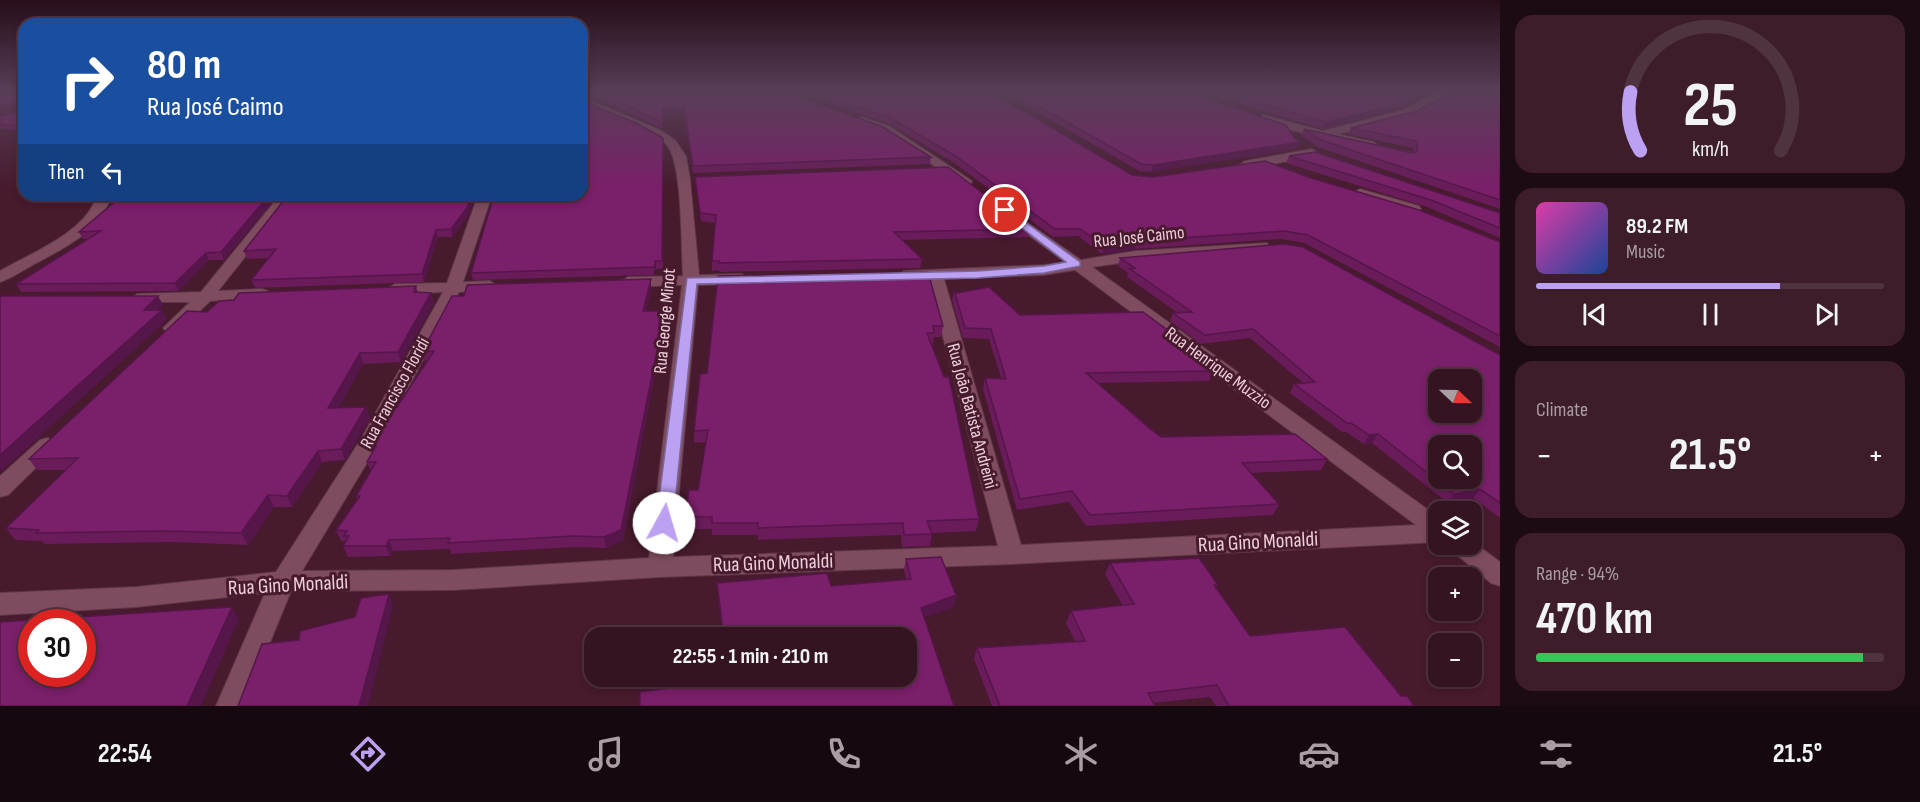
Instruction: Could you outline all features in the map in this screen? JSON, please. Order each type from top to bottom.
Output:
[{"type":"street","name":"Rua George Minot","points":[[637,124],[671,142],[680,156],[689,179],[691,280],[660,567]]},
{"type":"street","points":[[873,124],[885,128],[951,169],[978,190]]},
{"type":"street","points":[[1282,124],[1377,145]]},
{"type":"street","points":[[1323,133],[1366,124]]},
{"type":"street","points":[[1231,167],[1318,154],[1297,141],[1290,130],[1295,128]]},
{"type":"street","points":[[1267,162],[1295,173]]},
{"type":"street","points":[[928,170],[951,169]]},
{"type":"street","points":[[1348,190],[1432,216]]},
{"type":"street","points":[[0,277],[87,225],[101,210],[104,201]]},
{"type":"street","points":[[162,337],[205,297],[282,201]]},
{"type":"street","name":"Rua Francisco Floridi","points":[[230,706],[283,581],[370,441],[453,288],[465,260],[483,201]]},
{"type":"street","name":"Rua Henrique Muzzio","points":[[996,203],[1428,524]]},
{"type":"street","name":"Rua José Caimo","points":[[889,276],[1044,270],[1157,254],[1281,245]]},
{"type":"street","name":"Rua João Batista Andreini","points":[[935,275],[1012,555]]},
{"type":"street","points":[[609,282],[756,279]]},
{"type":"street","points":[[378,290],[508,286]]},
{"type":"street","points":[[123,300],[283,293]]},
{"type":"street","points":[[0,489],[60,433]]},
{"type":"street","name":"Rua Gino Monaldi","points":[[0,604],[136,597],[283,581],[453,580],[660,567],[1012,555],[1428,532]]},
{"type":"street","points":[[1473,555],[1500,576]]},
{"type":"building","points":[[588,124],[638,124],[663,138],[662,261],[655,261],[654,267],[471,273],[492,201],[588,201]]},
{"type":"building","points":[[687,124],[875,124],[931,157],[693,166]]},
{"type":"building","points":[[901,124],[1045,124],[1132,175],[1153,177],[1265,161],[1311,178],[1419,210],[1500,242],[1500,336],[1308,235],[1284,231],[1137,241],[1105,246],[1080,229],[1055,229],[957,157]]},
{"type":"building","points":[[1070,124],[1283,124],[1300,142],[1153,165],[1141,164]]},
{"type":"building","points":[[1367,124],[1500,124],[1500,200],[1321,140],[1304,129],[1412,153],[1417,152],[1417,141],[1351,128]]},
{"type":"building","points":[[1315,152],[1500,213],[1500,228],[1431,200],[1289,156]]},
{"type":"building","points":[[948,167],[1030,229],[894,232],[922,259],[719,263],[719,261],[712,261],[716,215],[700,213],[695,177]]},
{"type":"building","points":[[116,201],[264,201],[221,252],[206,253],[175,283],[16,284],[101,231],[79,232]]},
{"type":"building","points":[[283,201],[470,201],[451,229],[436,230],[422,274],[251,280],[276,249],[244,251]]},
{"type":"building","points":[[1284,244],[1303,247],[1500,355],[1500,503],[1480,489],[1482,489],[1482,435],[1428,435],[1428,473],[1378,434],[1369,435],[1351,423],[1347,423],[1294,384],[1315,382],[1253,329],[1205,335],[1173,313],[1192,312],[1130,269],[1135,268],[1120,258]]},
{"type":"building","points":[[928,272],[943,326],[933,326],[934,333],[927,333],[944,377],[949,377],[979,519],[927,521],[932,534],[904,535],[903,523],[758,528],[758,523],[712,523],[712,517],[685,517],[689,490],[698,490],[708,430],[694,431],[700,374],[707,373],[718,276]]},
{"type":"building","points":[[651,279],[643,311],[665,311],[621,530],[604,537],[574,536],[448,543],[450,538],[389,540],[386,546],[343,546],[349,536],[344,536],[347,531],[336,530],[360,496],[356,496],[376,462],[367,462],[376,446],[369,446],[392,407],[397,407],[434,351],[422,352],[452,296],[464,296],[467,285]]},
{"type":"building","points":[[416,286],[414,292],[431,293],[398,352],[360,353],[328,408],[366,407],[341,449],[318,451],[287,496],[268,495],[241,533],[165,531],[36,533],[39,530],[6,528],[78,458],[29,459],[187,311],[207,312],[219,301],[234,300],[239,293]]},
{"type":"building","points":[[989,287],[1020,315],[1143,312],[1177,337],[1172,338],[1213,371],[1086,373],[1161,437],[1295,434],[1327,459],[1242,463],[1279,504],[1090,515],[1072,491],[1020,499],[985,378],[1006,379],[991,329],[965,328],[954,290],[957,293]]},
{"type":"building","points":[[0,296],[158,296],[144,310],[162,310],[0,455]]},
{"type":"building","points":[[1448,489],[1480,489],[1454,494]]},
{"type":"building","points":[[941,557],[956,595],[921,608],[954,706],[640,706],[640,692],[678,687],[917,687],[917,627],[723,627],[717,583],[827,573],[831,586],[911,579],[906,559]]},
{"type":"building","points":[[1199,558],[1218,585],[1214,585],[1250,636],[1345,627],[1401,696],[1407,696],[1414,706],[1229,706],[1217,685],[1148,693],[1155,706],[1000,706],[977,648],[1085,641],[1071,611],[1134,604],[1110,563]]},
{"type":"building","points":[[389,594],[359,706],[238,706],[262,644],[299,640],[300,631],[355,617],[361,598]]},
{"type":"building","points":[[232,607],[187,706],[0,706],[0,622],[18,621],[18,687],[96,687],[96,616]]},
{"type":"route","points":[[664,523],[691,280],[978,274],[1044,270],[1076,264],[1005,210]]}]
